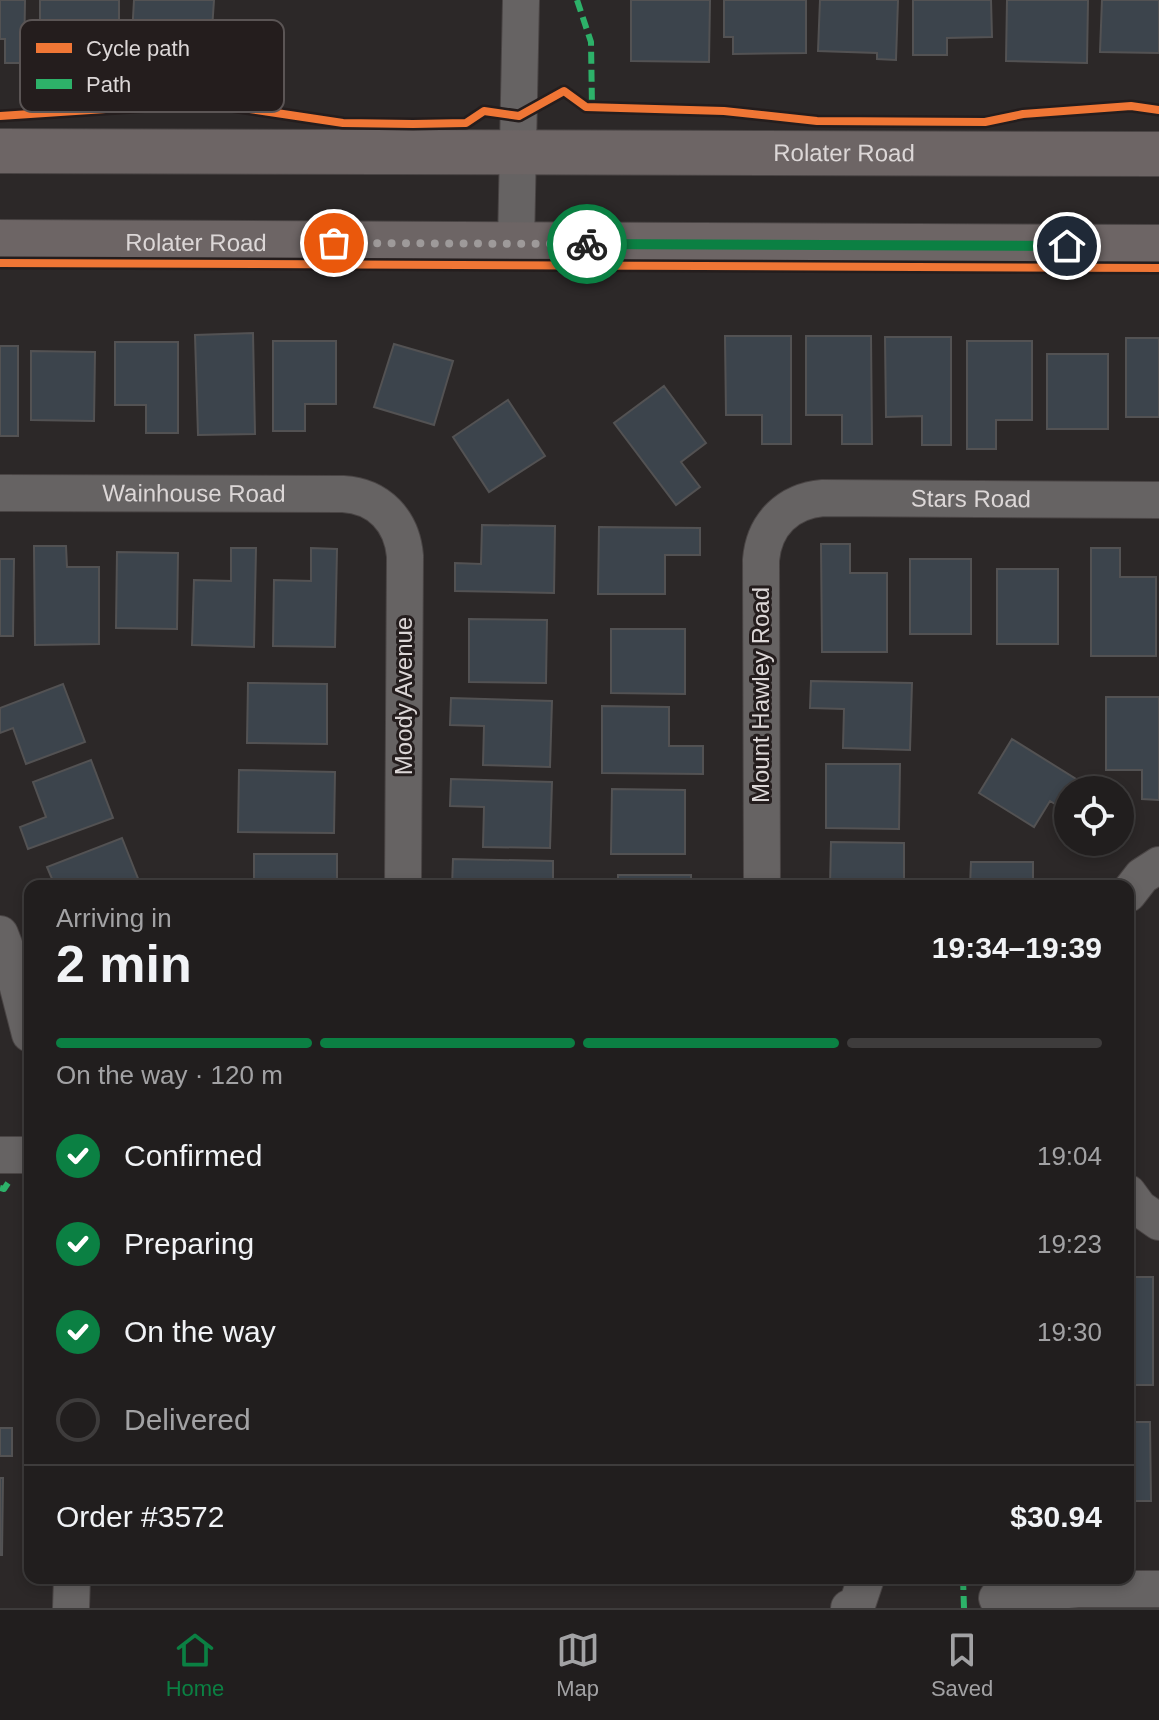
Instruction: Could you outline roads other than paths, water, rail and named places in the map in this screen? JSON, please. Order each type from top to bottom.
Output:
[{"type":"main road","name":"Rolater Road","points":[[0,151],[1159,154]]},
{"type":"main road","name":"Rolater Road","points":[[0,242],[1159,247]]},
{"type":"street","points":[[516,244],[521,0]]},
{"type":"street","name":"Wainhouse Road","points":[[0,493],[352,495],[370,500],[385,511]]},
{"type":"street","name":"Stars Road","points":[[784,512],[802,501],[823,498],[1159,500]]},
{"type":"street","name":"Moody Avenue","points":[[385,511],[402,536],[405,556],[403,880]]},
{"type":"street","name":"Mount Hawley Road","points":[[762,880],[761,560],[767,533],[784,512]]},
{"type":"street","points":[[0,934],[24,1011]]},
{"type":"street","points":[[0,1155],[24,1155]]},
{"type":"street","points":[[71,1608],[72,1584]]},
{"type":"street","points":[[849,1608],[856,1608],[864,1584]]},
{"type":"street","points":[[997,1595],[1077,1589],[1159,1589]]}]
